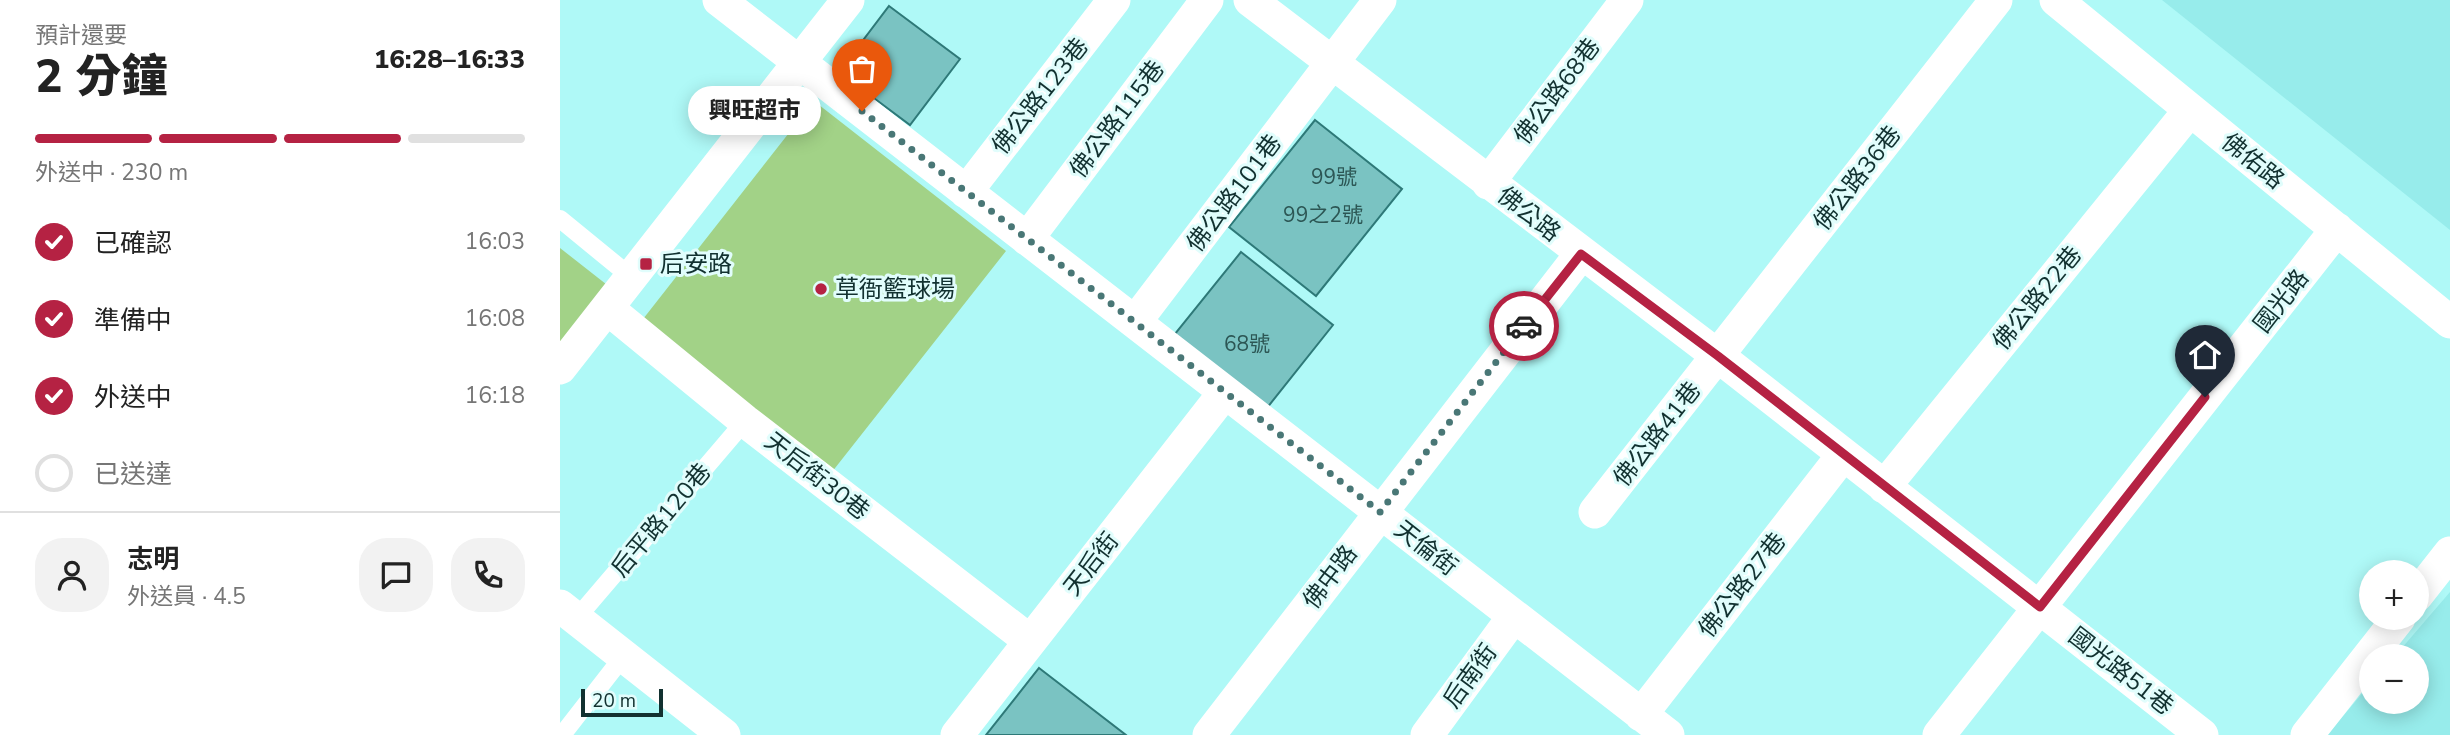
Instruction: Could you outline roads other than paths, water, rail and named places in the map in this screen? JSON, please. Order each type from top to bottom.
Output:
[{"type":"street","name":"天倫街","points":[[719,0],[1668,735]]},
{"type":"street","points":[[560,368],[848,0]]},
{"type":"street","name":"佛公路123巷","points":[[966,192],[1114,0]]},
{"type":"street","name":"佛公路115巷","points":[[1027,239],[1207,0]]},
{"type":"street","name":"佛公路","points":[[1250,0],[1718,356],[2040,607]]},
{"type":"street","name":"佛公路101巷","points":[[1135,322],[1380,0]]},
{"type":"street","name":"佛公路68巷","points":[[1488,183],[1627,0]]},
{"type":"street","name":"佛公路36巷","points":[[1718,356],[1996,0]]},
{"type":"street","name":"佛佑路","points":[[2056,0],[2450,321]]},
{"type":"street","name":"佛公路22巷","points":[[1884,487],[2190,110]]},
{"type":"street","name":"國光路","points":[[1939,735],[2337,229]]},
{"type":"street","name":"佛中路","points":[[1209,735],[1581,254]]},
{"type":"street","name":"天后街30巷","points":[[607,308],[745,421],[1030,641]]},
{"type":"street","name":"佛公路41巷","points":[[1595,512],[1718,356]]},
{"type":"street","name":"天后街","points":[[957,735],[1225,392]]},
{"type":"street","name":"佛公路27巷","points":[[1642,715],[1843,455]]},
{"type":"street","points":[[2429,580],[2450,553]]},
{"type":"street","name":"國光路51巷","points":[[2040,607],[2202,735]]},
{"type":"street","points":[[568,613],[622,658],[724,735]]},
{"type":"street","name":"后南街","points":[[1427,735],[1514,616]]},
{"type":"street","points":[[2307,735],[2390,630]]},
{"type":"lane","points":[[560,219],[631,277]]},
{"type":"lane","name":"后平路120巷","points":[[568,613],[745,421]]},
{"type":"lane","points":[[562,735],[622,658]]},
{"type":"place","name":"興旺超市","points":[[862,111]]},
{"type":"place","name":"后安路","points":[[646,264]]},
{"type":"place","name":"草衙籃球場","points":[[821,289]]}]
